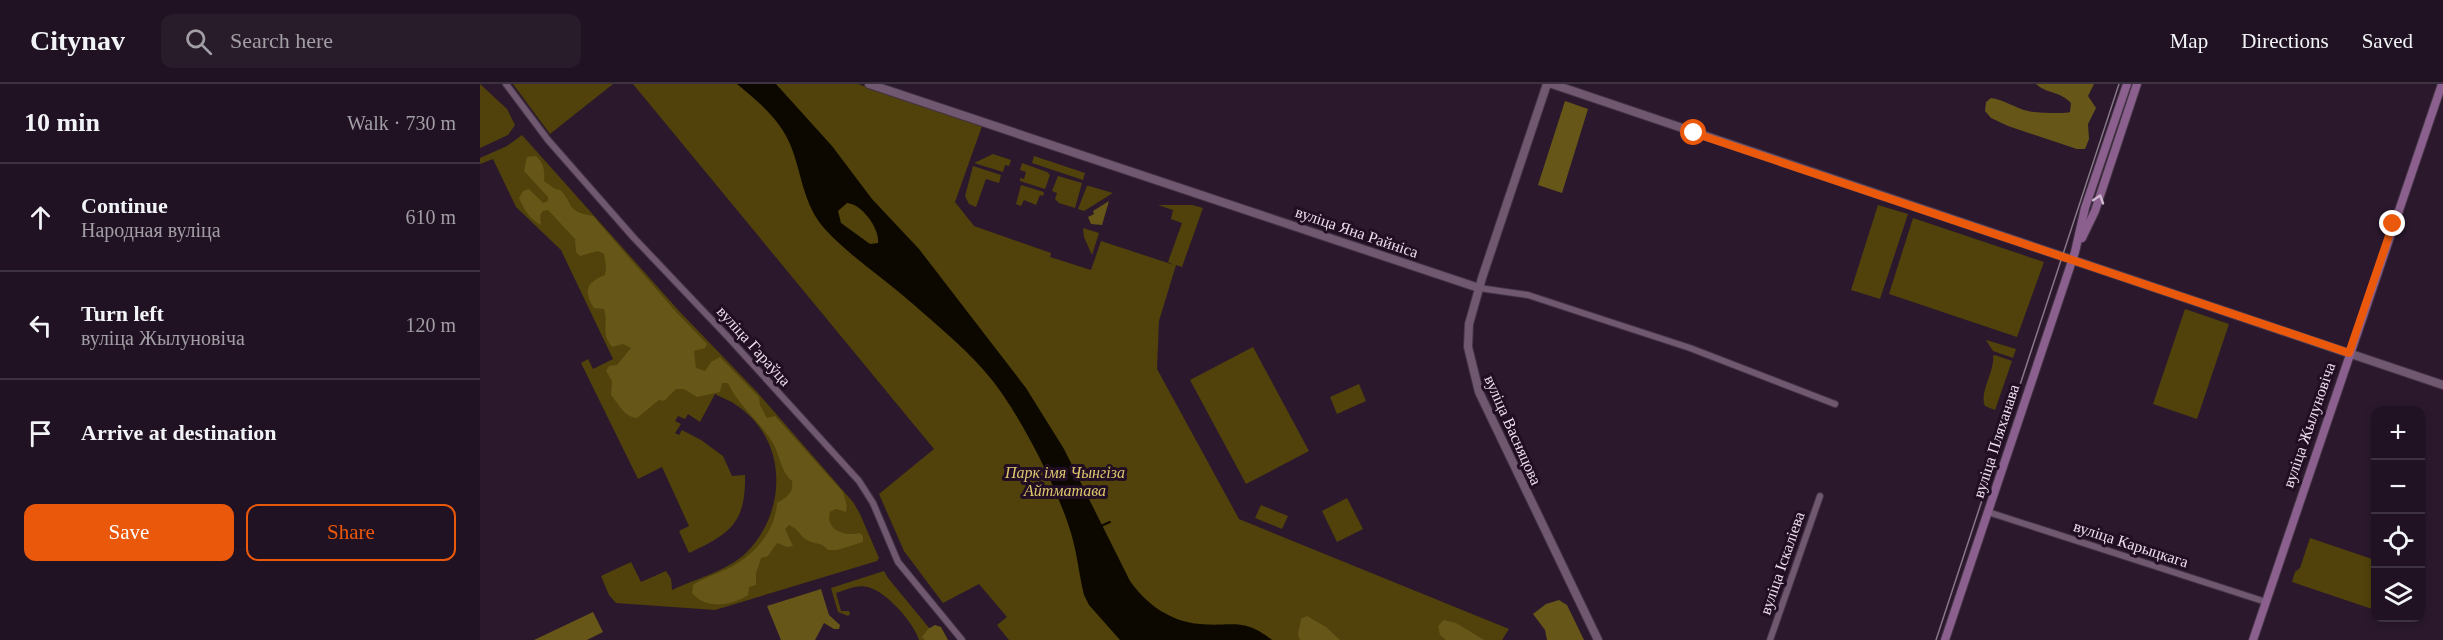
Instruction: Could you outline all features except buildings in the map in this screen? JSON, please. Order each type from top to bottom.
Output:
[{"type":"main road","name":"вуліца Пляханава","points":[[1945,640],[2073,256],[2085,208],[2127,84]]},
{"type":"main road","name":"вуліца Пляханава","points":[[2073,256],[2095,211],[2137,84]]},
{"type":"main road","name":"вуліца Жылуновіча","points":[[2253,640],[2442,84]]},
{"type":"street","name":"вуліца Гараўца","points":[[506,84],[548,140],[634,237],[859,482],[873,503],[897,562],[962,640]]},
{"type":"street","name":"вуліца Яна Райніса","points":[[870,84],[1479,288],[1528,295],[1690,348],[1835,404]]},
{"type":"street","name":"вуліца Васняцова","points":[[1547,84],[1479,288],[1468,334],[1470,359],[1476,383],[1598,640]]},
{"type":"street","points":[[1552,84],[2073,256],[2443,384]]},
{"type":"street","name":"вуліца Іскаліева","points":[[1770,640],[1820,496]]},
{"type":"street","name":"вуліца Карыцкага","points":[[1988,512],[2266,602]]},
{"type":"green space","points":[[480,84],[507,109],[515,125],[508,135],[480,148]]},
{"type":"green space","points":[[513,84],[613,84],[550,134]]},
{"type":"green space","name":"Парк імя Чынгіза Айтматава","points":[[633,84],[858,84],[982,126],[955,202],[974,226],[1051,253],[1050,257],[1091,270],[1101,241],[1174,265],[1168,262],[1182,223],[1171,219],[1173,210],[1158,205],[1192,205],[1203,208],[1182,267],[1176,265],[1159,321],[1157,369],[1239,519],[1509,629],[1502,640],[1009,640],[997,625],[1007,617],[979,584],[943,603],[904,551],[879,494],[934,449]]},
{"type":"green space","points":[[522,135],[680,312],[757,392],[853,502],[879,558],[877,561],[715,610],[616,603],[609,595],[601,576],[631,562],[641,582],[666,571],[671,579],[672,590],[720,570],[746,553],[760,536],[775,497],[776,476],[773,456],[765,437],[753,419],[734,403],[715,394],[700,422],[688,414],[685,419],[678,416],[675,421],[681,424],[675,433],[679,435],[682,430],[723,456],[732,476],[745,475],[742,505],[733,525],[715,540],[689,553],[679,531],[689,526],[662,467],[638,479],[581,363],[588,359],[593,369],[613,359],[561,250],[516,207],[493,159],[480,164],[480,158],[507,146]]},
{"type":"green space","points":[[993,154],[1011,160],[1009,166],[1005,165],[1003,172],[974,163]]},
{"type":"green space","points":[[1034,156],[1085,173],[1083,180],[1032,163]]},
{"type":"green space","points":[[1022,163],[1050,175],[1045,189],[1020,181],[1020,178],[1024,179],[1026,172],[1020,170]]},
{"type":"green space","points":[[973,166],[1001,175],[999,183],[986,179],[976,207],[969,204],[965,196]]},
{"type":"green space","points":[[1058,176],[1082,183],[1075,208],[1059,203],[1055,199],[1057,193],[1052,191]]},
{"type":"green space","points":[[1021,185],[1044,192],[1043,196],[1040,195],[1036,205],[1024,200],[1021,206],[1016,204]]},
{"type":"green space","points":[[1087,186],[1113,193],[1084,211],[1078,209]]},
{"type":"green space","points":[[1878,205],[1908,214],[1880,299],[1851,290]]},
{"type":"green space","points":[[1913,218],[2044,262],[2017,337],[1889,294]]},
{"type":"green space","points":[[1083,228],[1099,233],[1092,255],[1084,237]]},
{"type":"green space","points":[[2185,309],[2229,324],[2197,419],[2153,404]]},
{"type":"green space","points":[[1986,340],[2016,349],[2013,358],[1993,351]]},
{"type":"green space","points":[[1253,347],[1309,451],[1246,484],[1190,380]]},
{"type":"green space","points":[[1995,355],[2012,361],[1995,410],[1985,406],[1984,394]]},
{"type":"green space","points":[[1359,384],[1366,401],[1337,414],[1330,397]]},
{"type":"green space","points":[[1347,498],[1363,529],[1337,542],[1322,511]]},
{"type":"green space","points":[[1261,505],[1288,516],[1282,529],[1255,518]]},
{"type":"green space","points":[[2310,538],[2371,559],[2371,609],[2292,582],[2295,572],[2300,568]]},
{"type":"green space","points":[[884,571],[939,640],[919,640],[912,625],[899,609],[883,595],[868,587],[856,587],[836,593],[841,611],[849,611],[850,614],[848,616],[838,612],[831,588]]},
{"type":"shaded area","points":[[737,84],[776,84],[832,146],[872,199],[919,249],[1026,388],[1064,449],[1136,589],[1160,610],[1179,620],[1211,625],[1237,624],[1253,628],[1272,640],[1120,640],[1089,605],[1084,595],[1073,541],[1057,495],[1026,432],[1003,395],[974,360],[954,341],[824,228],[812,210],[788,139],[769,113]],"holes":[[[847,203],[853,204],[864,212],[873,224],[878,243],[870,244],[841,223],[838,211]]]},
{"type":"shaded area","points":[[2036,84],[2094,84],[2088,96],[2096,108],[2088,124],[2089,139],[2085,149],[2077,149],[2008,126],[1991,118],[1985,111],[1986,102],[1991,98],[2031,112],[2070,112],[2071,103],[2067,99]]},
{"type":"shaded area","points":[[1565,101],[1588,109],[1562,193],[1538,185]]},
{"type":"shaded area","points":[[536,156],[543,167],[544,181],[560,190],[578,212],[593,216],[707,344],[705,348],[694,351],[696,368],[705,371],[711,362],[720,357],[759,397],[760,405],[767,418],[775,416],[843,492],[847,506],[846,512],[836,509],[830,512],[830,523],[833,528],[843,533],[860,533],[863,536],[863,542],[837,550],[828,550],[826,547],[806,540],[789,525],[785,529],[793,546],[787,547],[777,543],[768,556],[761,558],[756,573],[756,585],[749,587],[748,595],[734,602],[719,605],[704,602],[692,593],[693,585],[737,564],[754,550],[772,524],[777,503],[791,492],[792,481],[785,472],[771,440],[737,398],[728,383],[722,383],[720,392],[697,397],[684,389],[676,389],[664,401],[659,400],[637,418],[625,413],[619,406],[611,395],[612,381],[606,371],[609,366],[617,365],[631,348],[623,344],[612,347],[606,337],[604,309],[594,308],[588,297],[590,284],[605,275],[604,254],[598,251],[580,256],[576,252],[575,239],[548,210],[543,211],[540,215],[541,225],[527,213],[519,198],[523,191],[529,189],[543,203],[548,201],[548,197],[524,171],[527,157]]},
{"type":"shaded area","points":[[1109,201],[1102,225],[1091,224],[1088,217]]},
{"type":"shaded area","points":[[821,589],[829,615],[840,625],[839,629],[834,629],[824,623],[815,640],[781,640],[767,606]]},
{"type":"shaded area","points":[[1559,600],[1567,605],[1584,640],[1547,640],[1545,630],[1533,614],[1546,604]]},
{"type":"shaded area","points":[[593,612],[603,632],[587,640],[534,640]]},
{"type":"shaded area","points":[[1307,616],[1326,627],[1340,640],[1300,640],[1298,634],[1301,619]]},
{"type":"shaded area","points":[[1444,620],[1456,623],[1484,640],[1446,640],[1440,635],[1438,626]]},
{"type":"shaded area","points":[[935,625],[941,627],[948,640],[925,640],[922,637],[928,629]]},
{"type":"waterway","points":[[1101,526],[1110,522]]},
{"type":"tram line","points":[[1936,640],[2119,84]]},
{"type":"route","points":[[1694,133],[2349,353],[2393,224]]}]
